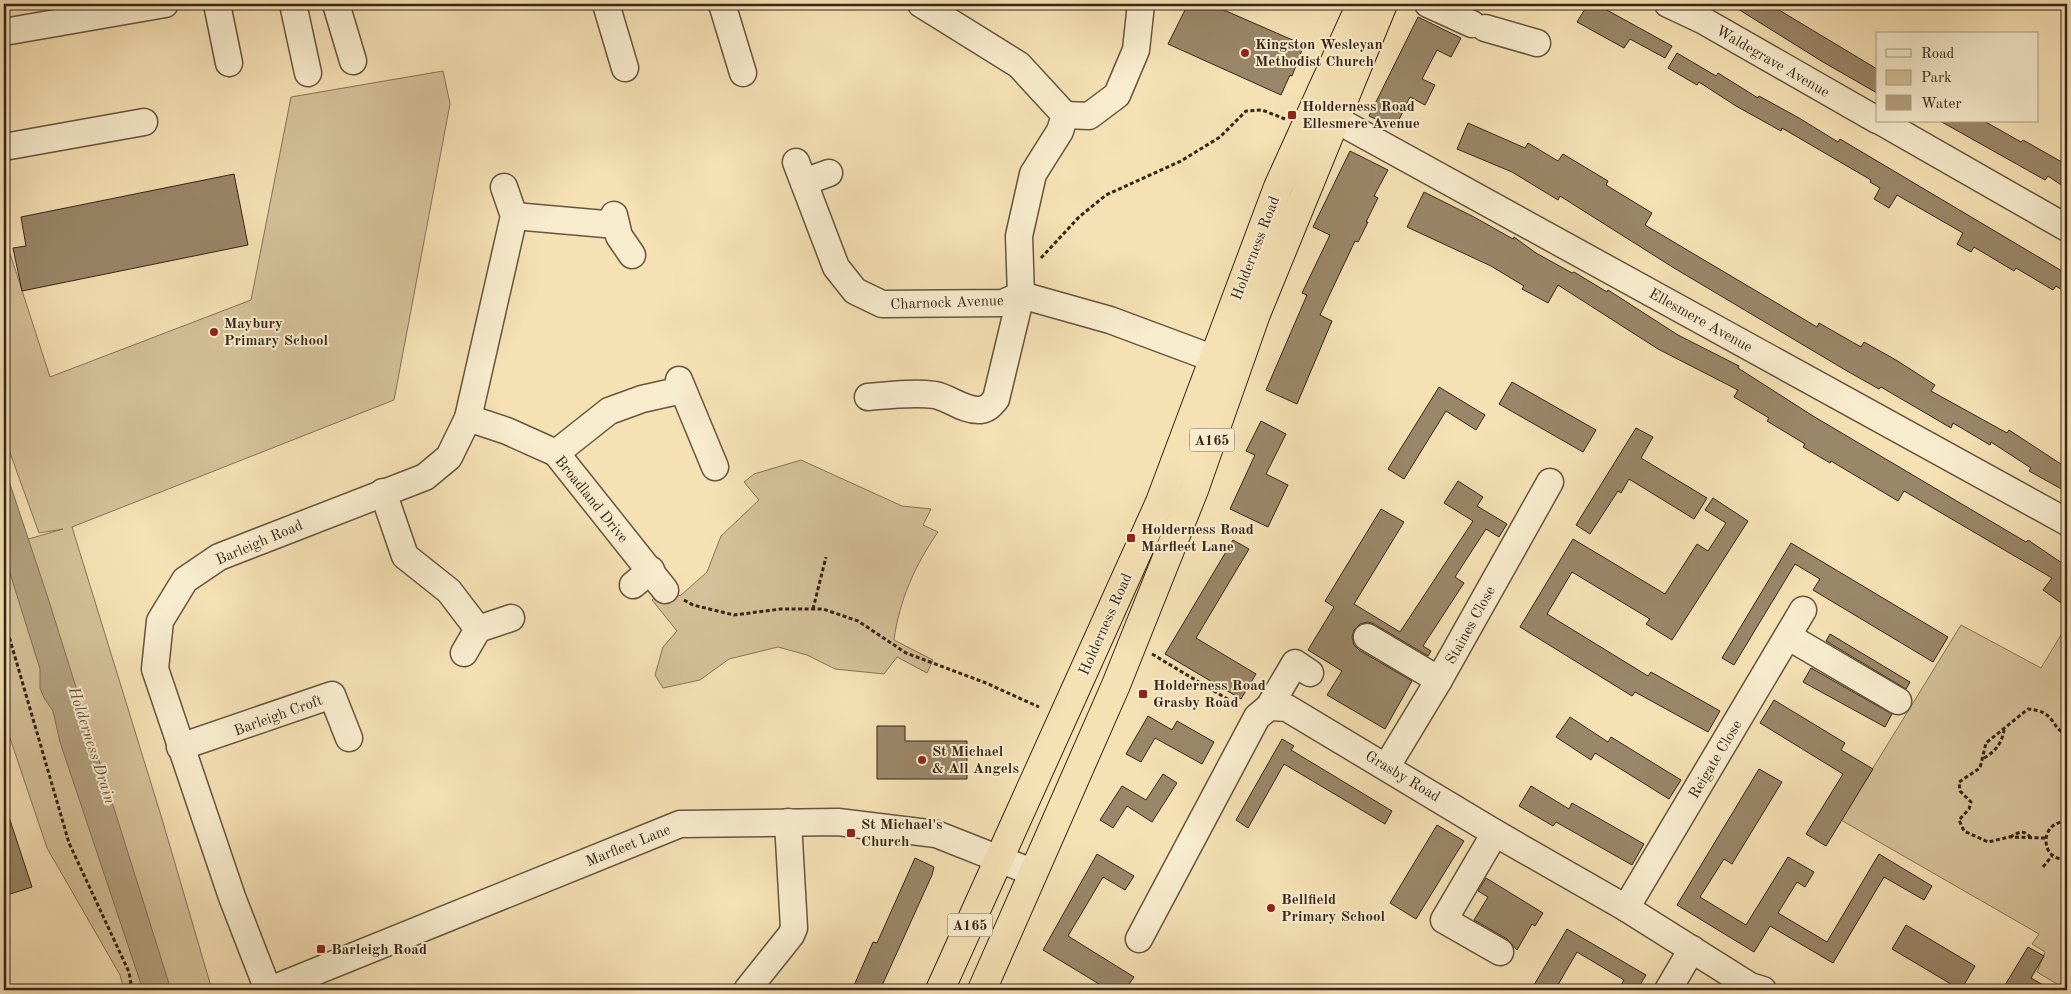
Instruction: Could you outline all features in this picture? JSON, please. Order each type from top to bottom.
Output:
[{"type":"highway","name":"Holderness Road","points":[[982,990],[1136,635],[1180,524],[1256,314],[1318,117],[1340,32],[1361,4]]},
{"type":"highway","name":"Holderness Road","points":[[940,990],[1155,514],[1212,358],[1278,187],[1383,4]]},
{"type":"street","points":[[4,32],[93,9],[165,4]]},
{"type":"street","points":[[217,4],[229,63]]},
{"type":"street","points":[[293,4],[308,72]]},
{"type":"street","points":[[336,4],[353,61]]},
{"type":"street","points":[[606,4],[625,68]]},
{"type":"street","points":[[722,4],[743,74]]},
{"type":"street","points":[[921,4],[946,31],[1019,65],[1065,116],[1089,116],[1117,95],[1136,50],[1141,4]]},
{"type":"street","points":[[1428,4],[1479,26],[1537,43]]},
{"type":"street","name":"Waldegrave Avenue","points":[[1668,4],[1704,21],[1876,119]]},
{"type":"street","points":[[868,397],[907,394],[937,396],[961,406],[979,410],[989,408],[996,399],[1021,290],[1019,236],[1033,174],[1060,131],[1065,116]]},
{"type":"street","name":"Ellesmere Avenue","points":[[1318,117],[2067,522]]},
{"type":"street","points":[[4,147],[144,122]]},
{"type":"street","name":"Waldegrave Avenue","points":[[1882,122],[2067,228]]},
{"type":"street","name":"Charnock Avenue","points":[[829,173],[800,172],[836,267],[854,291],[882,304],[1003,303],[1021,290],[1110,320],[1212,358]]},
{"type":"street","points":[[504,187],[514,216],[615,220],[619,236],[632,255]]},
{"type":"street","name":"Barleigh Road","points":[[269,990],[232,897],[155,669],[160,622],[185,580],[219,557],[382,492],[425,477],[448,457],[468,418],[514,216]]},
{"type":"street","points":[[556,453],[609,411],[681,385],[716,467]]},
{"type":"street","name":"Broadland Drive","points":[[468,418],[507,431],[556,453],[650,582]]},
{"type":"street","name":"Staines Close","points":[[1387,766],[1439,680],[1550,482]]},
{"type":"street","points":[[382,492],[406,556],[449,591],[478,629]]},
{"type":"street","points":[[1155,514],[1180,524]]},
{"type":"street","name":"Reigate Close","points":[[1626,908],[1789,637],[1803,610]]},
{"type":"street","points":[[464,653],[478,629],[511,618]]},
{"type":"street","points":[[1367,637],[1439,680]]},
{"type":"street","points":[[1789,637],[1898,701]]},
{"type":"street","points":[[1139,939],[1263,712],[1295,663],[1310,673]]},
{"type":"street","name":"Barleigh Croft","points":[[180,747],[332,695],[349,738]]},
{"type":"street","name":"Grasby Road","points":[[1263,712],[1287,708],[1387,766],[1495,833],[1626,908],[1750,986],[1763,990]]},
{"type":"street","points":[[746,990],[791,935],[794,928],[788,822]]},
{"type":"street","name":"Marfleet Lane","points":[[269,990],[680,824],[838,822],[936,834],[1032,872]]},
{"type":"street","points":[[1495,833],[1444,920],[1500,952]]},
{"type":"street","points":[[1668,990],[1692,949]]},
{"type":"path","points":[[1021,290],[1079,218],[1106,195],[1181,161],[1220,137],[1246,111],[1262,110],[1318,117]]},
{"type":"path","points":[[813,609],[826,557]]},
{"type":"path","points":[[650,582],[693,605],[734,616],[781,609],[824,609],[858,621],[906,653],[986,683],[1040,707]]},
{"type":"path","points":[[4,619],[69,843],[129,972],[132,990]]},
{"type":"path","points":[[1136,635],[1155,644],[1151,654],[1263,712]]},
{"type":"path","points":[[2045,838],[2009,837],[1994,842],[1983,841],[1964,831],[1959,825],[1960,817],[1969,810],[1971,802],[1960,791],[1959,782],[1980,768],[1986,744],[2028,710],[2038,710],[2050,716],[2058,728],[2067,734]]},
{"type":"path","points":[[1984,758],[1997,748],[2003,739],[2004,730]]},
{"type":"path","points":[[2067,818],[2051,827],[2045,838],[2045,845],[2052,856],[2067,859]]},
{"type":"path","points":[[2062,821],[2067,822]]},
{"type":"path","points":[[2043,867],[2052,856]]},
{"type":"green space","points":[[443,71],[450,104],[394,400],[72,527],[162,819],[212,990],[124,990],[120,975],[47,848],[4,720],[4,546],[63,529],[39,533],[4,436],[4,235],[50,377],[251,300],[291,97]]},
{"type":"green space","points":[[801,460],[902,506],[931,509],[923,525],[938,532],[922,557],[909,584],[900,611],[894,640],[933,660],[927,673],[897,657],[884,674],[835,669],[807,655],[778,647],[729,659],[700,680],[663,688],[655,675],[663,647],[677,631],[652,600],[666,585],[680,596],[707,572],[721,536],[759,500],[744,482],[754,474]]},
{"type":"green space","points":[[1961,625],[2041,668],[2067,625],[2067,990],[2037,972],[2045,952],[2032,944],[2039,934],[1841,820]]},
{"type":"water","name":"Holderness Drain","points":[[4,466],[48,598],[171,990],[143,990],[60,742],[53,711],[40,688],[40,669],[4,554]]},
{"type":"building","name":"Kingston Wesleyan Methodist Church","points":[[1188,4],[1210,4],[1304,45],[1292,76],[1290,75],[1281,95],[1168,44]]},
{"type":"building","points":[[1588,4],[1596,4],[1672,46],[1665,58],[1630,39],[1624,48],[1577,22]]},
{"type":"building","points":[[1730,4],[1769,4],[1876,68],[1876,92]]},
{"type":"building","points":[[1418,17],[1461,38],[1451,57],[1437,50],[1422,79],[1435,85],[1425,105],[1410,97],[1395,128],[1369,116]]},
{"type":"building","points":[[1677,53],[1716,76],[1718,73],[1758,98],[1759,96],[1838,142],[1840,139],[2067,274],[2067,293],[2056,286],[2053,290],[2016,268],[2014,271],[1974,247],[1971,252],[1957,244],[1963,233],[1897,195],[1889,208],[1874,199],[1880,188],[1870,182],[1871,180],[1782,128],[1781,131],[1736,106],[1699,82],[1697,85],[1668,68]]},
{"type":"building","points":[[1942,122],[1986,122],[2021,142],[2023,140],[2067,165],[2067,189],[2048,176],[2045,180]]},
{"type":"building","points":[[1468,123],[1525,148],[1528,143],[1558,161],[1563,154],[1608,181],[1606,185],[1652,213],[1645,225],[1817,327],[1819,323],[1861,347],[1864,342],[1896,360],[1935,385],[1931,391],[2007,433],[2009,430],[2067,468],[2067,492],[2029,471],[2031,468],[1991,442],[1990,445],[1953,423],[1951,428],[1881,387],[1879,389],[1847,371],[1674,268],[1560,196],[1558,200],[1512,172],[1457,149]]},
{"type":"building","points":[[1350,151],[1388,170],[1374,196],[1378,198],[1366,222],[1368,222],[1358,242],[1355,241],[1320,315],[1332,321],[1297,404],[1266,390],[1307,295],[1302,293],[1330,235],[1313,227]]},
{"type":"building","points":[[234,174],[248,245],[22,291],[13,248],[26,246],[21,217]]},
{"type":"building","points":[[1424,192],[1513,239],[1514,237],[1536,253],[1572,273],[1574,272],[1607,292],[1608,290],[1678,335],[1739,366],[1738,368],[1813,416],[2026,542],[2028,540],[2062,563],[2067,554],[2067,607],[2043,590],[2052,578],[1904,491],[1898,501],[1831,461],[1830,463],[1803,447],[1805,444],[1767,421],[1769,418],[1734,397],[1738,390],[1658,349],[1558,285],[1548,303],[1522,289],[1524,286],[1491,266],[1407,227]]},
{"type":"building","points":[[1512,382],[1596,430],[1583,452],[1499,404]]},
{"type":"building","points":[[1439,387],[1485,415],[1476,430],[1446,411],[1404,479],[1388,469]]},
{"type":"building","points":[[1261,421],[1286,434],[1266,474],[1288,485],[1268,527],[1230,509],[1255,455],[1246,451]]},
{"type":"building","points":[[1636,428],[1653,437],[1641,458],[1707,498],[1694,519],[1629,479],[1621,493],[1618,491],[1590,534],[1576,525]]},
{"type":"building","points":[[1458,481],[1483,497],[1477,506],[1507,524],[1499,537],[1486,529],[1455,577],[1464,583],[1423,646],[1431,651],[1428,656],[1374,624],[1368,622],[1360,624],[1354,630],[1352,637],[1354,645],[1359,650],[1412,681],[1385,729],[1327,695],[1342,671],[1308,650],[1334,607],[1325,601],[1381,509],[1404,522],[1354,604],[1400,632],[1473,521],[1444,503]]},
{"type":"building","points":[[1713,498],[1748,521],[1672,640],[1646,624],[1650,619],[1572,572],[1547,614],[1648,676],[1651,672],[1720,711],[1708,732],[1635,692],[1632,696],[1520,627],[1573,539],[1665,594],[1697,544],[1708,551],[1726,523],[1705,510]]},
{"type":"building","points":[[1233,540],[1249,549],[1196,638],[1256,674],[1241,699],[1165,654]]},
{"type":"building","points":[[1791,543],[1948,637],[1933,662],[1813,590],[1820,579],[1795,564],[1734,665],[1722,658]]},
{"type":"building","points":[[1830,634],[1910,682],[1906,689],[1826,641]]},
{"type":"building","points":[[1811,668],[1892,714],[1885,727],[1803,682]]},
{"type":"building","points":[[1774,700],[1845,743],[1841,750],[1873,769],[1826,846],[1806,834],[1843,774],[1760,723]]},
{"type":"building","points":[[1148,716],[1172,730],[1177,721],[1214,742],[1202,764],[1155,738],[1141,762],[1126,754]]},
{"type":"building","points":[[1570,717],[1608,742],[1611,737],[1681,780],[1669,799],[1595,753],[1591,760],[1556,737]]},
{"type":"building","name":"St Michael & All Angels","points":[[877,726],[905,726],[905,741],[967,741],[967,779],[877,779]]},
{"type":"building","points":[[1282,739],[1294,746],[1291,750],[1392,811],[1385,824],[1284,764],[1248,828],[1236,820]]},
{"type":"building","points":[[1759,769],[1782,782],[1732,864],[1724,859],[1700,897],[1746,925],[1788,857],[1814,872],[1805,887],[1797,882],[1778,913],[1827,942],[1879,854],[1932,886],[1924,900],[1884,877],[1833,963],[1770,926],[1754,952],[1677,905]]},
{"type":"building","points":[[1163,774],[1177,783],[1152,822],[1127,806],[1113,828],[1100,820],[1122,786],[1146,800]]},
{"type":"building","points":[[1531,786],[1569,809],[1572,803],[1644,844],[1632,865],[1556,822],[1553,826],[1519,806]]},
{"type":"building","points":[[4,811],[7,811],[32,887],[4,896]]},
{"type":"building","points":[[1437,825],[1464,841],[1416,919],[1390,903]]},
{"type":"building","points":[[1097,854],[1134,876],[1125,890],[1103,877],[1068,936],[1134,977],[1125,990],[1109,990],[1043,950]]},
{"type":"building","points":[[915,858],[934,867],[932,875],[880,990],[852,990],[873,942],[877,943]]},
{"type":"building","points":[[1486,878],[1543,913],[1535,926],[1532,924],[1517,950],[1507,939],[1474,920],[1488,897],[1478,891]]},
{"type":"building","points":[[1906,925],[1975,966],[1961,990],[1892,949]]},
{"type":"building","points":[[1567,929],[1646,975],[1637,990],[1618,990],[1624,980],[1577,952],[1555,990],[1531,990]]},
{"type":"building","points":[[2028,947],[2044,956],[2031,978],[2052,990],[2002,990]]},
{"type":"place","name":"Kingston Wesleyan Methodist Church","points":[[1245,53]]},
{"type":"place","name":"Holderness Road Ellesmere Avenue","points":[[1292,115]]},
{"type":"place","name":"Maybury Primary School","points":[[214,332]]},
{"type":"place","name":"Holderness Road Marfleet Lane","points":[[1131,538]]},
{"type":"place","name":"Holderness Road Grasby Road","points":[[1143,694]]},
{"type":"place","name":"St Michael & All Angels","points":[[922,760]]},
{"type":"place","name":"St Michael's Church","points":[[851,833]]},
{"type":"place","name":"Bellfield Primary School","points":[[1271,908]]},
{"type":"place","name":"Barleigh Road","points":[[321,949]]}]
